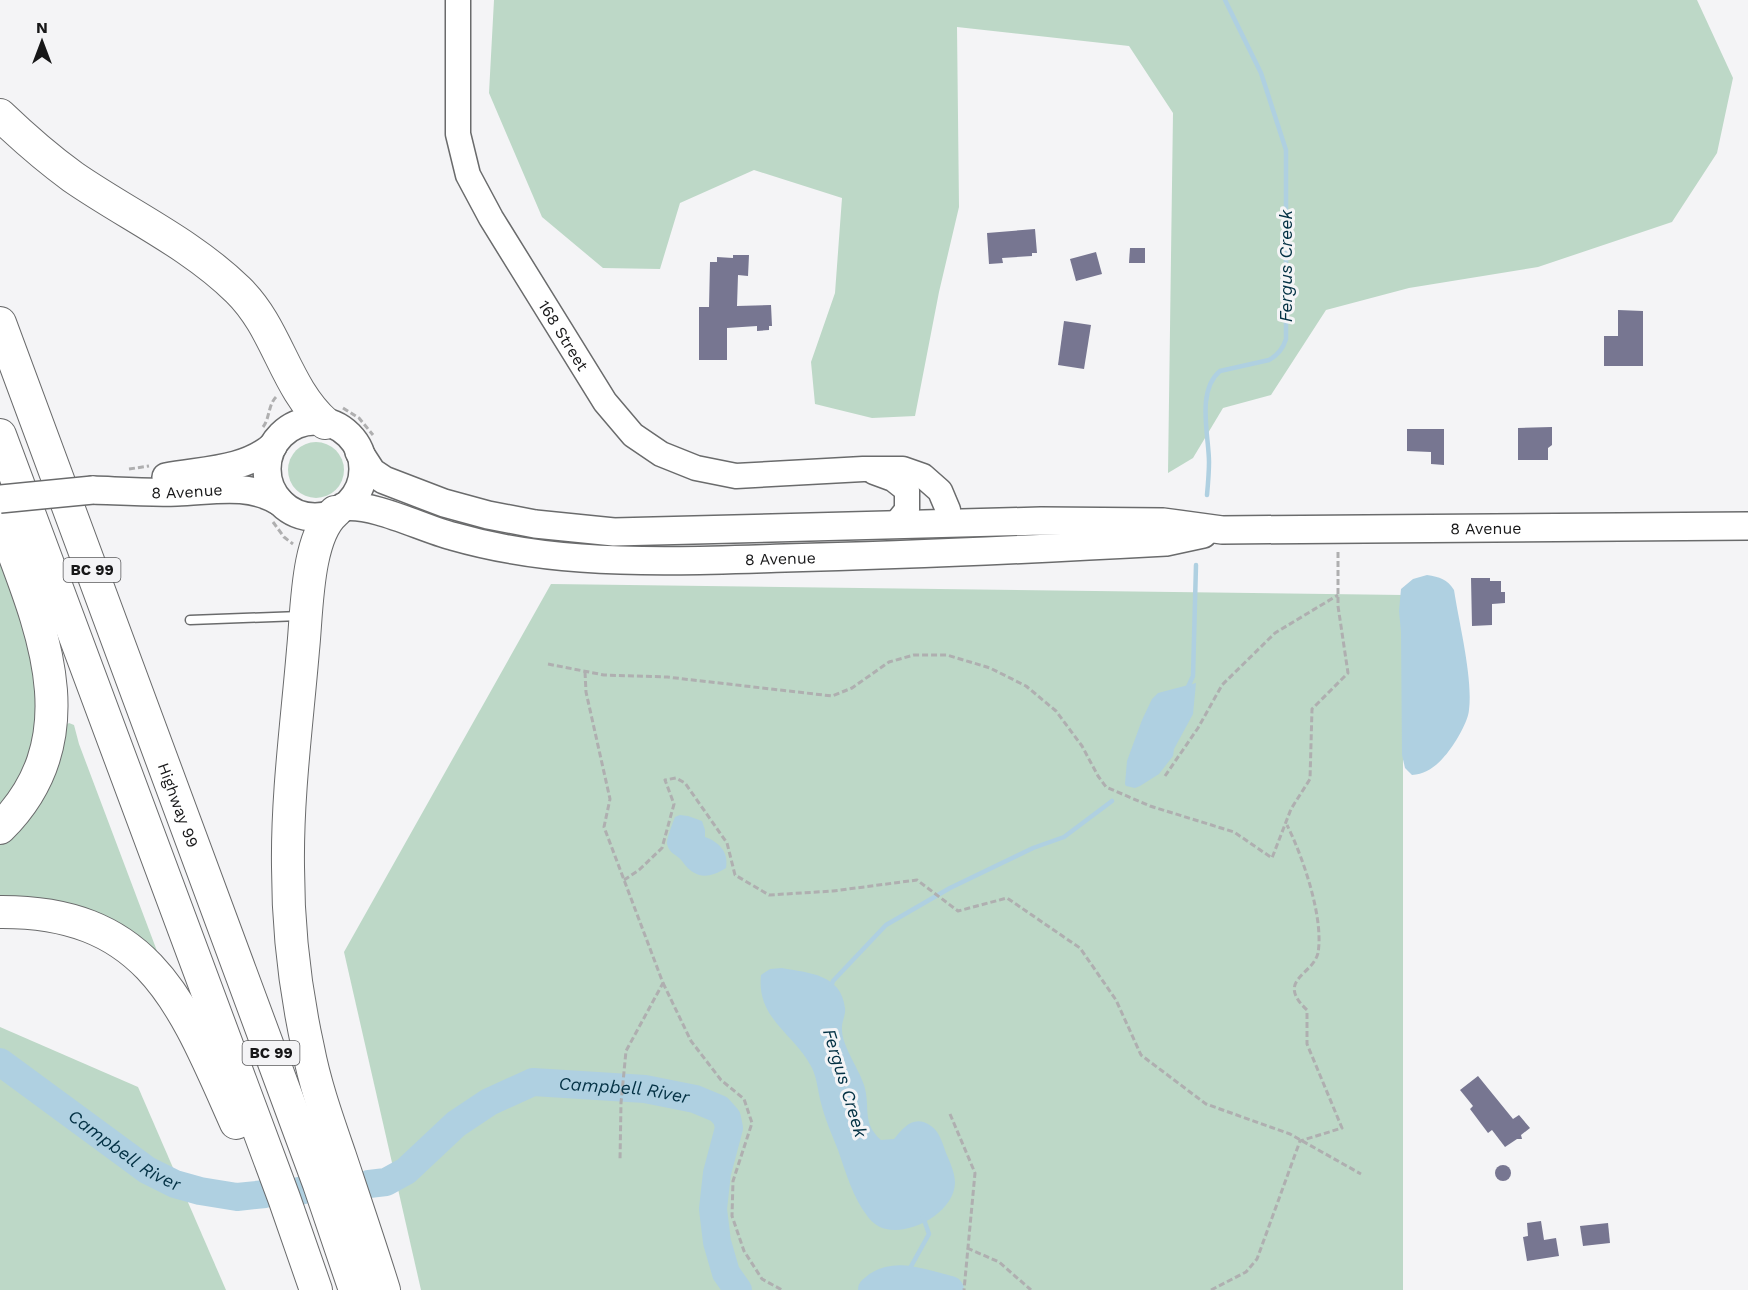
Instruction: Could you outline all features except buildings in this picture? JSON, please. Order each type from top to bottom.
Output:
[{"type":"highway","points":[[0,115],[48,158],[200,258],[240,292],[256,311],[271,335],[297,390],[310,407],[331,413]]},
{"type":"highway","name":"Highway 99","points":[[0,323],[319,1184],[356,1290]]},
{"type":"highway","name":"BC 99","points":[[0,435],[284,1198],[316,1290]]},
{"type":"highway","points":[[339,510],[323,525],[316,541],[306,616],[288,830],[289,906],[296,981],[316,1082],[384,1290]]},
{"type":"highway","points":[[0,517],[43,638],[48,662],[52,706],[46,749],[40,769],[19,806],[0,828]]},
{"type":"highway","points":[[0,912],[32,912],[61,916],[91,926],[116,939],[136,954],[165,985],[184,1013],[215,1078],[253,1162],[303,1290]]},
{"type":"main road","name":"168 Street","points":[[458,0],[458,134],[468,175],[486,210],[605,402],[633,435],[669,458],[696,468],[736,476],[903,469],[923,476],[940,491],[948,510],[948,523]]},
{"type":"main road","points":[[331,413],[347,433],[366,443],[361,481],[355,495],[339,510],[320,516],[305,515],[290,510],[276,511],[268,476],[268,460],[280,436],[292,427],[331,413]]},
{"type":"main road","name":"8 Avenue","points":[[366,443],[375,474],[389,483],[444,503],[535,524],[614,532],[948,523],[1163,522],[1222,531],[1748,526]]},
{"type":"main road","name":"8 Avenue","points":[[0,499],[93,490],[231,466],[260,456],[273,446]]},
{"type":"main road","name":"168 Street","points":[[863,469],[893,479],[907,490],[907,510],[895,525]]},
{"type":"main road","name":"8 Avenue","points":[[93,490],[176,492],[244,489],[262,492],[276,511]]},
{"type":"main road","name":"8 Avenue","points":[[339,510],[365,508],[448,536],[505,549],[580,558],[641,560],[899,555],[1041,549],[1166,542],[1222,531]]},
{"type":"main road","points":[[641,560],[673,546],[901,543],[931,536],[948,523]]},
{"type":"lane","points":[[190,620],[306,616]]},
{"type":"path","points":[[331,413],[359,418],[366,443]]},
{"type":"path","points":[[276,511],[284,537],[299,547]]},
{"type":"path","points":[[548,664],[604,675],[667,677],[832,696],[852,688],[889,662],[914,655],[947,656],[990,668],[1026,686],[1056,711],[1082,746],[1106,787],[1150,806],[1234,832],[1272,858],[1292,810],[1310,779],[1312,709],[1348,673],[1338,595],[1338,530]]},
{"type":"path","points":[[1165,776],[1198,728],[1222,684],[1275,633],[1338,595]]},
{"type":"path","points":[[585,672],[586,692],[610,799],[604,827],[663,982],[691,1041],[721,1080],[744,1099],[752,1123],[733,1181],[732,1216],[744,1251],[762,1279],[782,1290]]},
{"type":"path","points":[[624,880],[639,870],[662,848],[674,804],[665,780],[676,778],[685,783],[727,843],[735,875],[769,895],[833,891],[917,880],[958,911],[1007,898],[1080,948],[1116,1000],[1141,1055],[1206,1104],[1290,1134],[1362,1174]]},
{"type":"path","points":[[1287,825],[1298,846],[1309,883],[1319,935],[1317,957],[1300,976],[1295,986],[1297,1001],[1307,1010],[1307,1044],[1342,1128],[1300,1141]]},
{"type":"path","points":[[620,1160],[621,1103],[626,1051],[663,982]]},
{"type":"path","points":[[951,1114],[975,1173],[964,1290]]},
{"type":"path","points":[[1211,1290],[1246,1272],[1257,1259],[1300,1141]]},
{"type":"path","points":[[967,1249],[999,1262],[1031,1290]]},
{"type":"green space","points":[[494,0],[1697,0],[1733,78],[1717,153],[1672,222],[1538,267],[1409,288],[1326,310],[1271,395],[1223,408],[1193,458],[1168,473],[1173,113],[1129,46],[957,27],[959,207],[939,292],[915,416],[872,418],[815,404],[811,362],[835,293],[842,198],[754,170],[680,203],[660,269],[603,268],[542,217],[489,93]]},
{"type":"green space","points":[[316,442],[327,444],[336,450],[342,459],[344,470],[342,481],[336,490],[327,496],[316,498],[305,496],[296,490],[290,481],[288,470],[290,459],[296,450],[305,444]]},
{"type":"green space","points":[[0,556],[22,619],[30,651],[36,683],[36,715],[32,746],[20,776],[0,804]]},
{"type":"green space","points":[[551,584],[1403,595],[1403,1290],[421,1290],[344,952]]},
{"type":"green space","points":[[69,723],[74,725],[79,744],[157,951],[155,953],[122,926],[97,913],[56,901],[0,896],[0,840],[64,727]]},
{"type":"green space","points":[[0,1027],[138,1087],[226,1290],[0,1290]]},
{"type":"water","points":[[1427,575],[1443,579],[1454,590],[1470,697],[1468,715],[1463,729],[1447,754],[1429,770],[1412,775],[1405,768],[1402,755],[1399,611],[1401,589],[1413,579]]},
{"type":"water","points":[[1196,683],[1193,714],[1174,749],[1173,756],[1159,774],[1135,788],[1126,786],[1127,761],[1152,699],[1158,693]]},
{"type":"water","points":[[680,815],[702,821],[705,837],[722,848],[727,862],[726,868],[707,876],[696,874],[670,850],[667,844],[669,835],[675,817]]},
{"type":"water","points":[[782,968],[822,977],[837,988],[845,1011],[843,1036],[864,1085],[871,1127],[881,1140],[894,1139],[906,1126],[919,1121],[934,1128],[938,1134],[952,1168],[955,1183],[953,1194],[947,1203],[930,1219],[908,1228],[886,1229],[874,1223],[858,1202],[827,1121],[812,1068],[805,1056],[770,1015],[764,1003],[761,975],[770,969]]},
{"type":"waterway","name":"Fergus Creek","points":[[1207,495],[1209,462],[1206,402],[1213,380],[1220,371],[1269,360],[1280,351],[1286,339],[1286,150],[1261,73],[1225,0]]},
{"type":"waterway","name":"Fergus Creek","points":[[1188,687],[1193,676],[1196,565]]},
{"type":"waterway","name":"Fergus Creek","points":[[831,987],[833,981],[886,925],[950,888],[1033,848],[1064,837],[1112,801]]},
{"type":"waterway","name":"Campbell River","points":[[0,1062],[147,1170],[175,1184],[237,1197],[265,1194]]},
{"type":"waterway","name":"Campbell River","points":[[369,1184],[386,1182],[406,1171],[456,1124],[489,1102],[533,1082],[645,1089],[695,1099],[719,1109],[727,1118],[729,1128],[717,1173],[713,1209],[717,1242],[726,1273],[738,1290]]},
{"type":"waterway","name":"Campbell River","points":[[299,1191],[304,1190]]},
{"type":"waterway","name":"Fergus Creek","points":[[904,1279],[929,1234],[923,1217]]},
{"type":"waterway","name":"Campbell River","points":[[872,1290],[889,1280],[899,1279],[950,1290]]}]
